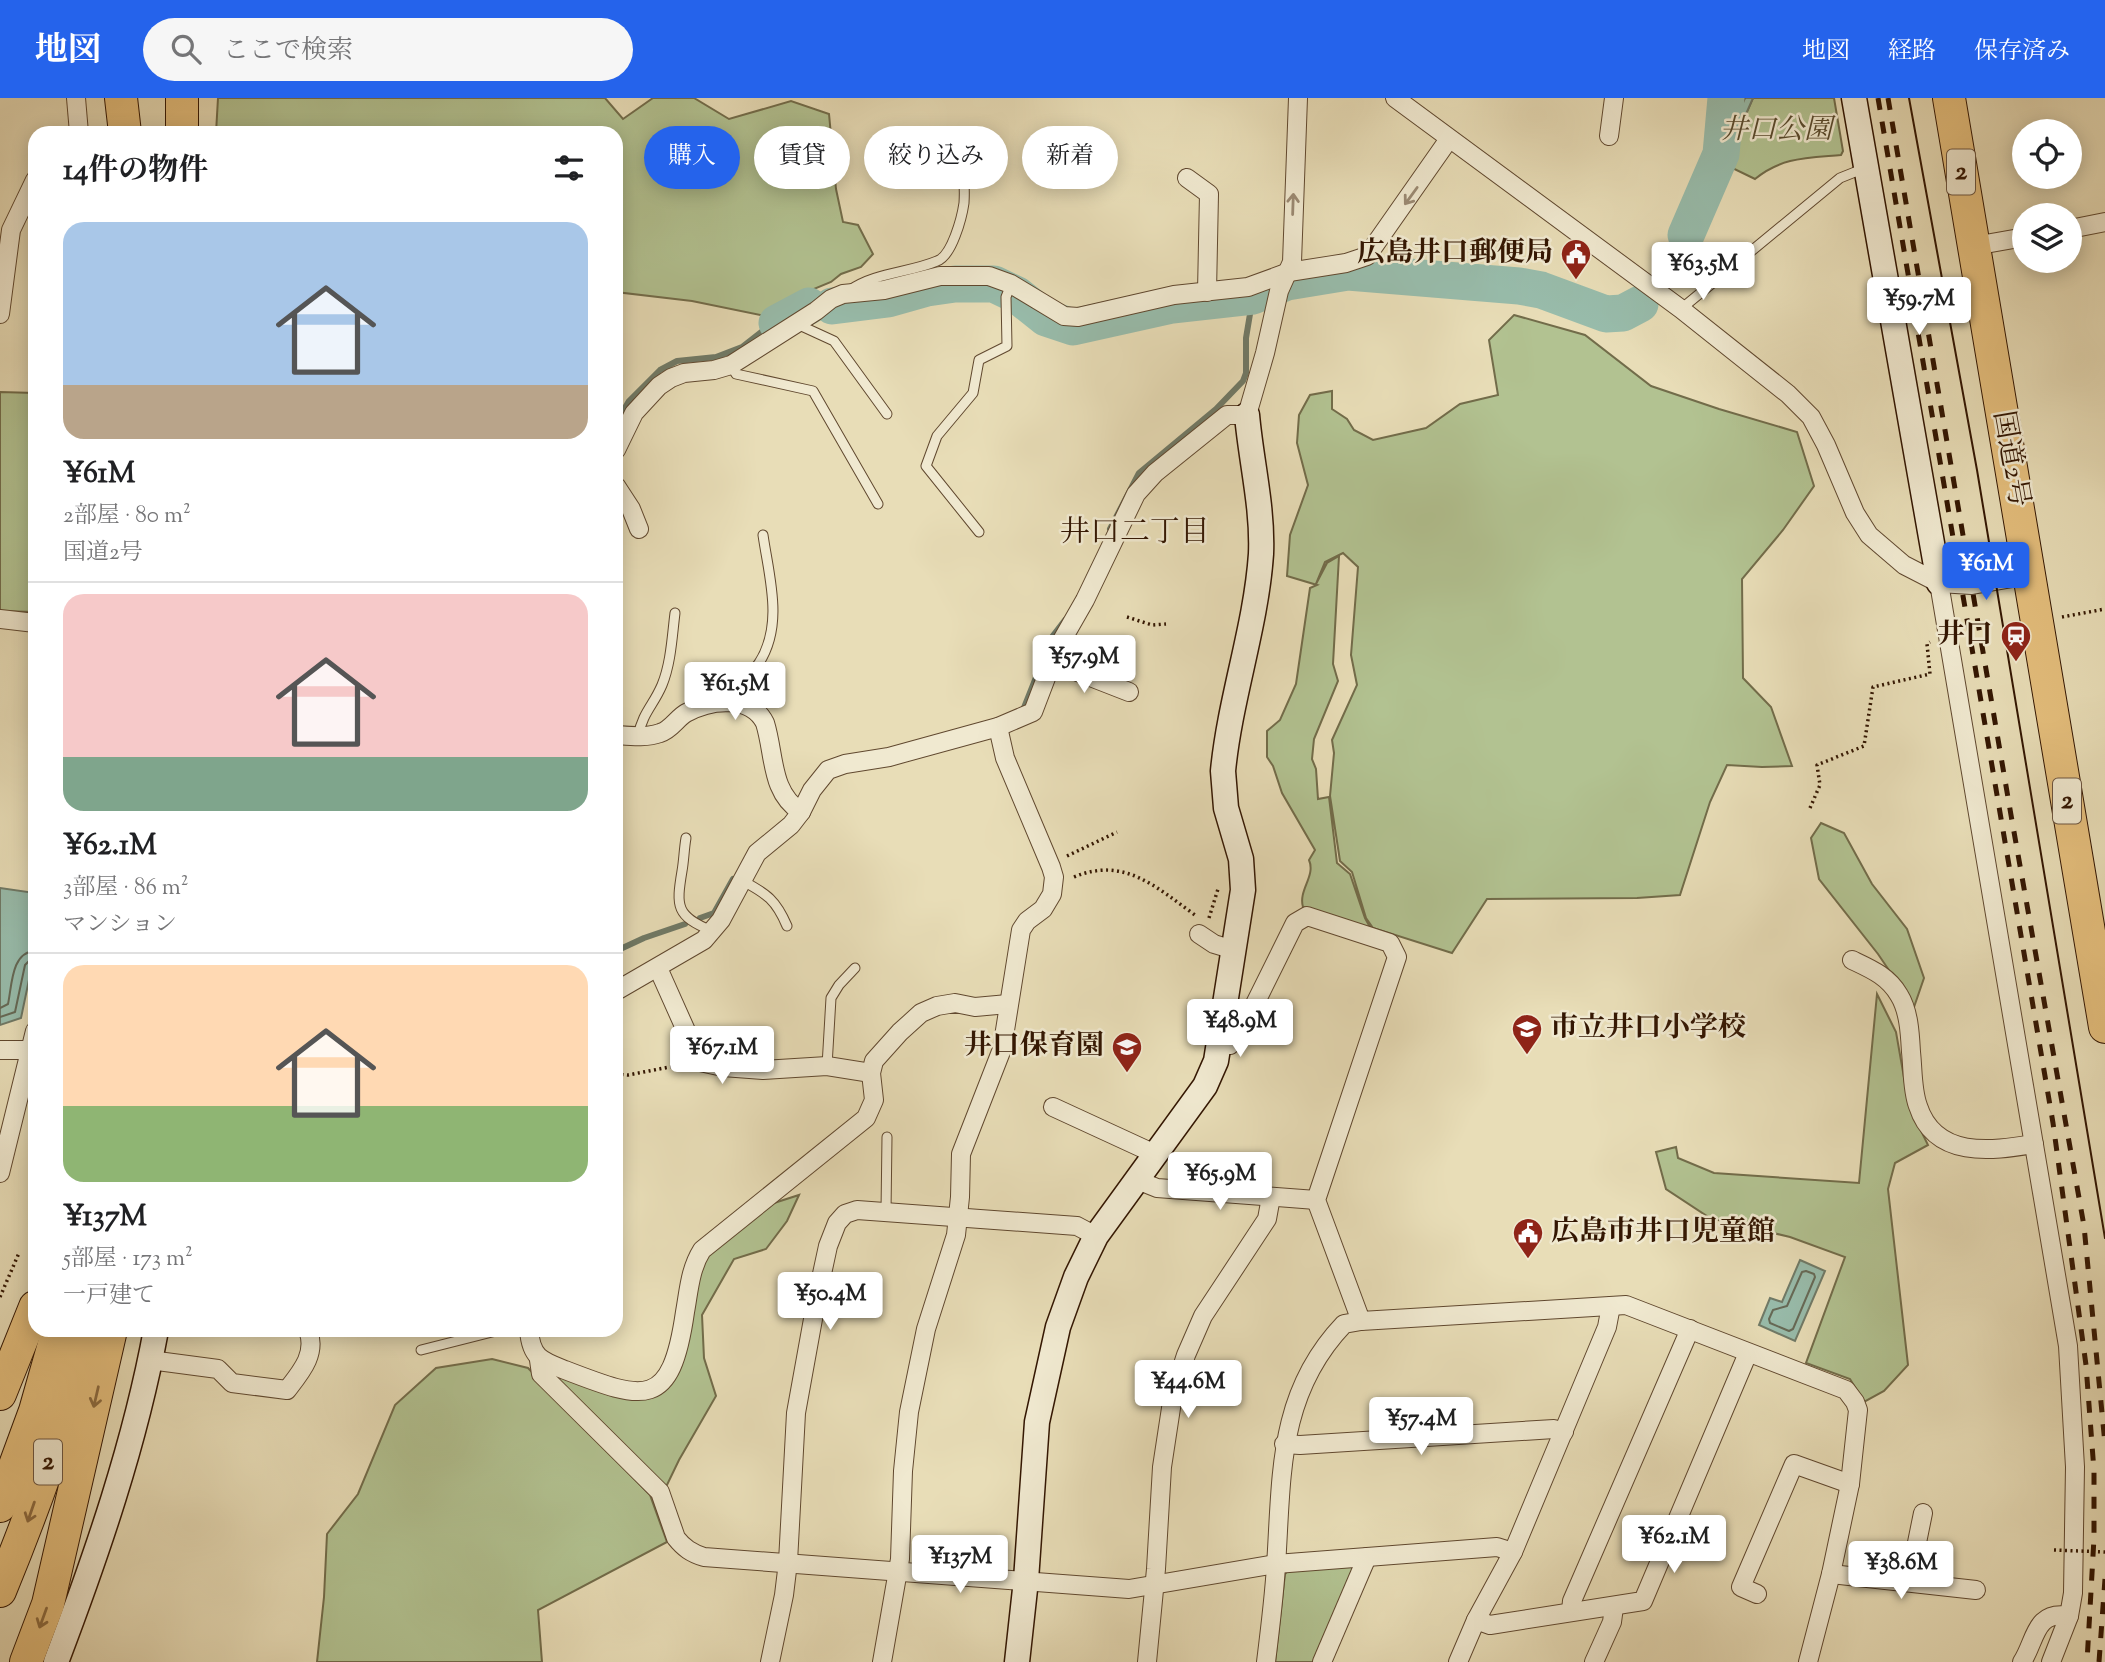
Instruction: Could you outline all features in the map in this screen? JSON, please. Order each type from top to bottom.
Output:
[{"type":"highway","points":[[121,98],[124,126]]},
{"type":"highway","points":[[136,98],[136,126]]},
{"type":"highway","points":[[182,98],[182,126]]},
{"type":"highway","name":"国道2号","points":[[1949,98],[2105,1027]]},
{"type":"highway","points":[[0,1394],[28,1324]]},
{"type":"highway","name":"2","points":[[0,1506],[35,1411],[56,1337]]},
{"type":"highway","name":"2","points":[[0,1591],[27,1525],[77,1379],[88,1337]]},
{"type":"highway","points":[[26,1662],[48,1604],[109,1337]]},
{"type":"street","points":[[76,98],[78,126]]},
{"type":"street","points":[[1017,1662],[1026,1580],[1034,1450],[1042,1394],[1067,1302],[1096,1237],[1209,1080],[1216,1061],[1241,905],[1243,875],[1226,808],[1223,771],[1261,554],[1259,500],[1247,415],[1292,262],[1298,98]]},
{"type":"street","points":[[1609,136],[1614,98]]},
{"type":"street","points":[[1854,98],[2068,1346],[2076,1467],[2073,1593],[2069,1616],[2051,1662]]},
{"type":"street","points":[[1400,100],[1681,309],[1788,394],[1811,416],[1855,513],[1869,535],[1904,565],[1939,583],[1972,585],[2030,575]]},
{"type":"street","points":[[623,435],[634,412],[671,377],[731,365],[831,299],[843,295],[884,290],[940,276],[995,276],[1009,289],[1068,317],[1107,312],[1174,295],[1285,280],[1367,256],[1449,139]]},
{"type":"street","points":[[1187,178],[1209,194],[1207,292]]},
{"type":"street","points":[[0,314],[11,230],[28,195]]},
{"type":"street","points":[[2082,227],[2105,222]]},
{"type":"street","points":[[1974,246],[2012,239]]},
{"type":"street","points":[[623,987],[704,940],[729,907],[757,853],[791,825],[822,775],[836,767],[889,757],[998,727],[1033,712],[1052,662],[1144,483],[1227,415],[1247,415]]},
{"type":"street","points":[[623,496],[632,509],[639,529]]},
{"type":"street","points":[[0,618],[28,622]]},
{"type":"street","points":[[1052,662],[1129,692]]},
{"type":"street","points":[[623,735],[660,733],[694,709],[732,702],[751,706],[760,713],[769,735],[781,792],[789,805],[801,812]]},
{"type":"street","points":[[882,1662],[898,1571],[903,1471],[914,1385],[926,1329],[956,1235],[961,1154],[1002,1049],[1021,930],[1048,902],[1054,886],[1054,877],[1005,758],[998,727]]},
{"type":"street","points":[[1219,1043],[1230,1045],[1244,1026],[1295,923],[1307,916],[1390,943],[1397,957],[1316,1200],[1361,1321]]},
{"type":"street","points":[[1202,929],[1214,944],[1234,950]]},
{"type":"street","points":[[1852,960],[1881,974],[1900,996],[1910,1034],[1917,1104],[1924,1119],[1935,1132],[1957,1146],[1974,1149],[2034,1144]]},
{"type":"street","points":[[658,968],[700,1062],[763,1070],[827,1066],[872,1073]]},
{"type":"street","points":[[539,1360],[626,1391],[644,1392],[660,1385],[674,1361],[685,1317],[691,1270],[702,1250],[866,1118],[874,1100],[874,1061],[900,1032],[922,1013],[937,1006],[955,1003],[975,1007],[1009,1004]]},
{"type":"street","points":[[0,1050],[28,1050]]},
{"type":"street","points":[[0,1173],[28,1062]]},
{"type":"street","points":[[1053,1107],[1155,1154]]},
{"type":"street","points":[[1137,1180],[1157,1188],[1316,1200]]},
{"type":"street","points":[[1147,1662],[1155,1586],[1162,1467],[1173,1395],[1203,1316],[1267,1219],[1272,1197]]},
{"type":"street","points":[[769,1662],[784,1595],[788,1562],[796,1413],[828,1246],[837,1223],[845,1214],[857,1210],[886,1211],[1077,1226],[1096,1237]]},
{"type":"street","points":[[1266,1662],[1284,1444],[1303,1382],[1322,1348],[1344,1324],[1626,1305],[1839,1386],[1851,1396],[1858,1410],[1858,1419],[1850,1484],[1831,1574],[1808,1662]]},
{"type":"street","points":[[1458,1662],[1476,1620],[1513,1552],[1607,1327],[1611,1306]]},
{"type":"street","points":[[1571,1611],[1572,1601],[1690,1329]]},
{"type":"street","points":[[56,1662],[114,1498],[140,1408],[155,1337]]},
{"type":"street","points":[[150,1360],[218,1369],[232,1383],[287,1390],[310,1354],[311,1337]]},
{"type":"street","points":[[530,1337],[541,1374],[660,1492],[676,1538],[686,1549],[704,1557],[1121,1589],[1155,1586],[1276,1564],[1497,1547],[1513,1552]]},
{"type":"street","points":[[1476,1620],[1490,1625],[1643,1601],[1748,1353]]},
{"type":"street","points":[[1284,1444],[1554,1429],[1564,1432]]},
{"type":"street","points":[[1757,1594],[1741,1587],[1794,1464],[1850,1484]]},
{"type":"street","points":[[1909,1582],[1923,1513]]},
{"type":"street","points":[[1322,1662],[1367,1557]]},
{"type":"street","points":[[1831,1574],[1976,1590]]},
{"type":"street","points":[[1594,1662],[1612,1622],[1614,1606]]},
{"type":"street","points":[[2022,1662],[2036,1630],[2044,1620],[2058,1614],[2069,1616]]},
{"type":"lane","points":[[1681,309],[1840,178],[1866,167]]},
{"type":"lane","points":[[843,295],[866,279],[937,262],[945,256],[958,229],[964,189]]},
{"type":"lane","points":[[979,532],[926,466],[937,436],[973,393],[979,360],[1007,346],[1009,289]]},
{"type":"lane","points":[[796,324],[834,341],[887,415]]},
{"type":"lane","points":[[731,365],[736,374],[813,391],[878,504]]},
{"type":"lane","points":[[732,702],[740,681],[759,662],[771,629],[774,603],[763,535]]},
{"type":"lane","points":[[638,736],[642,717],[661,686],[667,670],[675,613]]},
{"type":"lane","points":[[686,838],[678,898],[681,908],[691,921],[712,931]]},
{"type":"lane","points":[[743,881],[778,905],[787,926]]},
{"type":"lane","points":[[827,1066],[831,998],[855,968]]},
{"type":"lane","points":[[886,1211],[887,1137]]},
{"type":"lane","points":[[421,1350],[472,1337]]},
{"type":"path","points":[[2037,621],[2105,609]]},
{"type":"path","points":[[1127,617],[1152,625],[1166,624]]},
{"type":"path","points":[[1810,808],[1820,785],[1817,765],[1864,746],[1873,687],[1930,674],[1927,644]]},
{"type":"path","points":[[1067,856],[1117,832]]},
{"type":"path","points":[[1054,877],[1073,878],[1087,872],[1120,870],[1155,886],[1195,916]]},
{"type":"path","points":[[1202,929],[1211,916],[1221,880]]},
{"type":"path","points":[[623,1074],[700,1062]]},
{"type":"path","points":[[0,1297],[19,1253]]},
{"type":"path","points":[[2054,1550],[2105,1552]]},
{"type":"green space","points":[[218,98],[605,98],[623,119],[653,98],[694,98],[729,119],[791,101],[829,114],[830,126],[754,126],[754,189],[836,189],[843,222],[858,225],[873,254],[861,267],[804,293],[796,303],[770,317],[692,301],[623,293],[623,126],[216,126]]},
{"type":"green space","name":"井口公園","points":[[1753,98],[1834,98],[1843,151],[1841,155],[1785,163],[1755,179],[1724,164]]},
{"type":"green space","points":[[1514,315],[1585,335],[1651,386],[1797,432],[1814,486],[1783,530],[1742,579],[1743,678],[1771,707],[1792,766],[1727,765],[1710,802],[1680,895],[1637,898],[1487,899],[1452,953],[1373,928],[1366,918],[1352,872],[1340,861],[1330,796],[1334,753],[1332,740],[1357,685],[1351,655],[1358,567],[1343,553],[1325,562],[1316,584],[1327,563],[1339,556],[1333,664],[1338,681],[1314,739],[1312,759],[1316,769],[1318,799],[1329,797],[1337,863],[1350,874],[1365,918],[1371,929],[1303,907],[1303,895],[1311,866],[1309,860],[1315,850],[1282,793],[1267,757],[1267,731],[1280,720],[1296,684],[1310,588],[1317,585],[1287,576],[1290,535],[1308,485],[1297,443],[1299,415],[1310,395],[1332,391],[1332,409],[1347,419],[1354,430],[1373,440],[1426,428],[1460,404],[1498,395],[1489,340]]},
{"type":"green space","points":[[0,392],[28,393],[28,612],[0,611]]},
{"type":"green space","points":[[1821,823],[1844,833],[1872,884],[1907,929],[1924,978],[1914,1007],[1878,954],[1819,879],[1811,838]]},
{"type":"green space","points":[[1877,994],[1896,1032],[1909,1106],[1928,1145],[1895,1163],[1888,1189],[1908,1365],[1884,1391],[1864,1402],[1850,1379],[1806,1363],[1845,1257],[1790,1237],[1710,1218],[1666,1189],[1656,1152],[1676,1147],[1678,1158],[1714,1173],[1859,1183]]},
{"type":"green space","points":[[799,1195],[787,1221],[766,1249],[734,1259],[702,1315],[704,1358],[716,1396],[665,1489],[544,1369],[637,1400],[654,1395],[695,1271],[714,1245],[771,1204]]},
{"type":"green space","points":[[492,1359],[528,1368],[650,1495],[667,1542],[538,1610],[542,1662],[317,1662],[327,1534],[358,1494],[395,1405],[436,1368]]},
{"type":"green space","points":[[1351,1566],[1355,1575],[1315,1662],[1275,1662],[1285,1574],[1290,1568]]},
{"type":"water","points":[[1710,98],[1753,98],[1714,187],[1701,181],[1712,148]]},
{"type":"water","points":[[0,888],[28,892],[28,984],[21,1018],[0,1025]]},
{"type":"water","points":[[1800,1260],[1825,1271],[1795,1341],[1759,1325],[1770,1298],[1782,1302]]},
{"type":"waterway","points":[[1686,235],[1721,154],[1726,98]]},
{"type":"waterway","points":[[832,306],[888,299],[927,288],[955,284],[994,284],[1017,295],[1046,318],[1073,327],[1172,305],[1253,296],[1287,282],[1348,272],[1519,286],[1541,290],[1606,314],[1623,313],[1640,304]]},
{"type":"waterway","points":[[1110,529],[1139,473],[1216,409],[1243,381],[1253,296]]},
{"type":"waterway","points":[[777,323],[809,306]]},
{"type":"waterway","points":[[623,411],[629,401],[660,370],[677,361],[716,357],[742,347],[777,323]]},
{"type":"waterway","points":[[1023,710],[1052,637],[1065,620]]},
{"type":"waterway","points":[[700,918],[714,913],[733,879]]},
{"type":"waterway","points":[[623,948],[685,924]]},
{"type":"tram line","points":[[1909,98],[1977,470],[2105,1238]]},
{"type":"railway","points":[[1878,98],[2053,1123],[2086,1365],[2094,1471],[2094,1538],[2087,1662]]},
{"type":"railway","points":[[1888,98],[2084,1226],[2105,1444]]},
{"type":"railway","points":[[2099,1662],[2105,1579]]},
{"type":"place","name":"広島井口郵便局","points":[[1576,281]]},
{"type":"place","name":"井口","points":[[2016,663]]},
{"type":"place","name":"市立井口小学校","points":[[1527,1056]]},
{"type":"place","name":"井口保育園","points":[[1127,1074]]},
{"type":"place","name":"広島市井口児童館","points":[[1528,1260]]},
{"type":"district","name":"井口二丁目","points":[[1135,533]]}]
